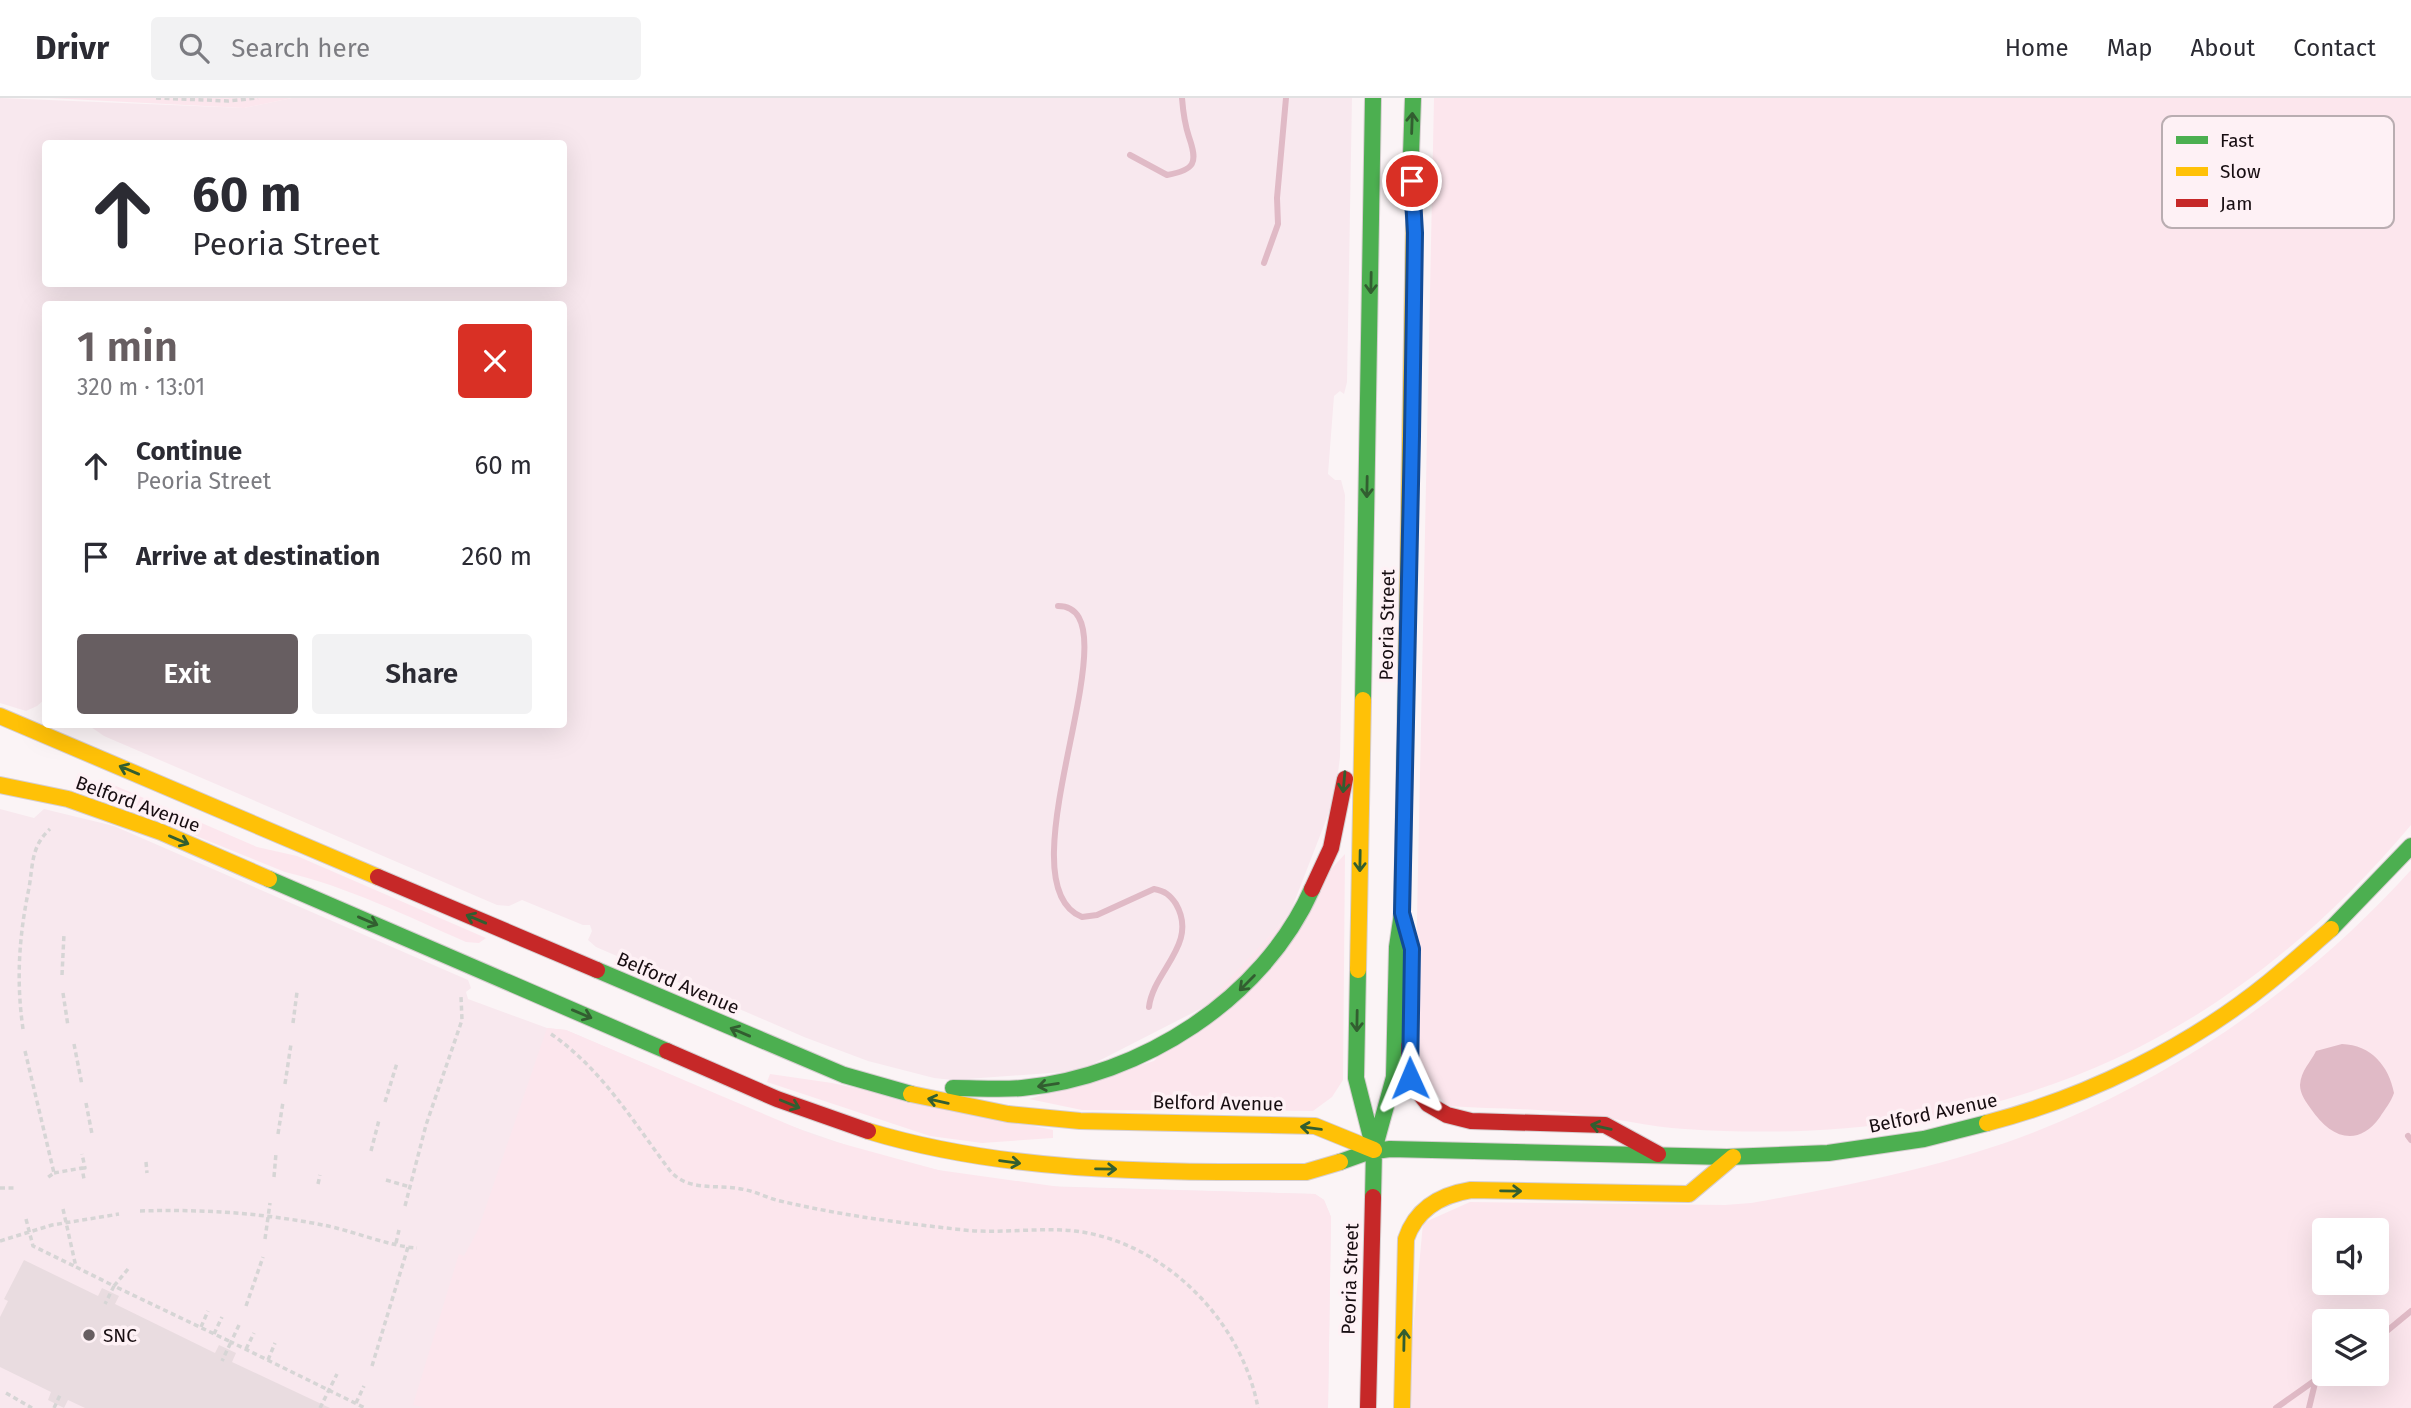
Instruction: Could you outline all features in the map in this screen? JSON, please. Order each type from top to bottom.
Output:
[{"type":"main road","name":"Peoria Street","points":[[1373,98],[1356,1078],[1374,1150]]},
{"type":"main road","name":"Peoria Street","points":[[1368,1408],[1374,1150],[1394,1077],[1397,947],[1402,913],[1415,233],[1411,155],[1413,98]]},
{"type":"main road","points":[[893,1090],[923,1083],[968,1090],[1022,1089],[1085,1078],[1131,1061],[1168,1042],[1214,1012],[1250,980],[1286,936],[1305,905],[1334,840],[1345,778],[1349,652],[1364,620]]},
{"type":"main road","name":"Belford Avenue","points":[[0,716],[817,1065],[893,1090],[986,1111],[1050,1119],[1315,1126],[1374,1150]]},
{"type":"main road","name":"Belford Avenue","points":[[0,785],[68,800],[161,832],[778,1099],[844,1124],[899,1140],[1005,1161],[1093,1169],[1311,1172],[1374,1150],[1733,1157],[1824,1154],[1947,1135],[2035,1111],[2111,1079],[2206,1027],[2267,983],[2339,923],[2411,846]]},
{"type":"main road","points":[[1402,913],[1412,949],[1409,1073],[1413,1085],[1428,1104],[1447,1115],[1471,1121],[1605,1125],[1662,1156]]},
{"type":"main road","points":[[1402,1408],[1406,1244],[1412,1224],[1426,1208],[1454,1193],[1471,1191],[1689,1194],[1733,1157]]},
{"type":"path","points":[[156,98],[228,101],[258,98]]},
{"type":"path","points":[[23,1029],[18,974],[22,919],[35,848],[50,829]]},
{"type":"path","points":[[62,975],[64,934]]},
{"type":"path","points":[[293,1023],[297,992]]},
{"type":"path","points":[[63,993],[68,1026]]},
{"type":"path","points":[[405,1206],[426,1125],[462,1020],[461,997]]},
{"type":"path","points":[[551,1034],[572,1049],[597,1075],[670,1172],[685,1183],[744,1189],[804,1206],[904,1223],[978,1231],[1051,1229],[1086,1233],[1114,1241],[1154,1260],[1190,1286],[1219,1320],[1250,1376],[1258,1408]]},
{"type":"path","points":[[74,1044],[82,1085]]},
{"type":"path","points":[[285,1084],[291,1044]]},
{"type":"path","points":[[25,1051],[54,1173]]},
{"type":"path","points":[[385,1102],[397,1063]]},
{"type":"path","points":[[278,1133],[283,1102]]},
{"type":"path","points":[[86,1103],[92,1134]]},
{"type":"path","points":[[371,1151],[379,1120]]},
{"type":"path","points":[[274,1177],[276,1153]]},
{"type":"path","points":[[47,1178],[54,1173],[85,1168],[82,1154]]},
{"type":"path","points":[[146,1162],[147,1173]]},
{"type":"path","points":[[82,1168],[84,1179]]},
{"type":"path","points":[[318,1184],[320,1175]]},
{"type":"path","points":[[386,1180],[410,1186]]},
{"type":"path","points":[[0,1188],[17,1188]]},
{"type":"path","points":[[265,1239],[270,1203]]},
{"type":"path","points":[[63,1209],[76,1267]]},
{"type":"path","points":[[140,1211],[213,1210],[269,1216],[340,1228],[417,1248]]},
{"type":"path","points":[[0,1241],[67,1222],[119,1214]]},
{"type":"path","points":[[26,1219],[33,1246],[365,1408]]},
{"type":"path","points":[[396,1243],[399,1230]]},
{"type":"path","points":[[372,1366],[408,1247]]},
{"type":"path","points":[[246,1306],[263,1257]]},
{"type":"path","points":[[105,1304],[114,1286],[128,1269]]},
{"type":"path","points":[[201,1327],[208,1311]]},
{"type":"path","points":[[214,1334],[222,1317]]},
{"type":"path","points":[[222,1361],[239,1325]]},
{"type":"path","points":[[246,1349],[254,1333]]},
{"type":"path","points":[[268,1360],[275,1343]]},
{"type":"path","points":[[320,1408],[337,1374]]},
{"type":"path","points":[[356,1403],[364,1386]]},
{"type":"path","points":[[6,1393],[32,1408]]},
{"type":"path","points":[[54,1408],[61,1393]]},
{"type":"shaded area","points":[[0,98],[244,108],[292,98],[1352,98],[1347,382],[1344,394],[1340,391],[1334,396],[1328,474],[1335,480],[1341,480],[1345,495],[1340,757],[1335,797],[1290,913],[1208,1005],[1079,1071],[953,1080],[934,1078],[868,1061],[804,1037],[596,947],[588,940],[592,931],[590,925],[583,925],[522,900],[509,906],[497,905],[104,736],[92,728],[567,728],[567,301],[42,301],[42,702],[26,711],[0,703]]},
{"type":"shaded area","points":[[49,98],[292,98],[244,108]]},
{"type":"shaded area","points":[[1434,98],[2411,98],[2411,825],[2337,905],[2258,972],[2175,1028],[2088,1071],[1995,1102],[1897,1122],[1794,1131],[1685,1129],[1563,1112],[1446,1106],[1414,1063]]},
{"type":"shaded area","points":[[83,780],[116,786],[257,847],[297,856],[486,938],[479,943],[466,942],[354,894],[285,872],[73,786],[75,782]]},
{"type":"shaded area","points":[[0,809],[34,818],[44,809],[114,826],[468,980],[471,988],[466,992],[468,999],[547,1028],[566,1030],[785,1124],[869,1153],[950,1173],[1042,1186],[1315,1194],[1324,1200],[1331,1217],[1328,1408],[0,1408]]},
{"type":"shaded area","points":[[1345,854],[1343,1080],[1332,1097],[1313,1111],[1082,1110],[1029,1099],[1154,1061]]},
{"type":"shaded area","points":[[2411,870],[2411,1408],[1406,1408],[1423,1223],[1470,1202],[1751,1203],[1829,1189],[1947,1161],[2023,1137],[2109,1099],[2157,1074],[2249,1015],[2334,947]]},
{"type":"shaded area","points":[[547,1028],[566,1030],[818,1137],[938,1170],[1060,1187],[1315,1194],[1324,1200],[1331,1217],[1328,1408],[426,1408],[413,1405],[459,1254],[464,1256],[478,1230]]},
{"type":"shaded area","points":[[2342,1044],[2362,1048],[2377,1059],[2388,1074],[2394,1093],[2371,1127],[2353,1136],[2335,1132],[2318,1119],[2300,1088],[2302,1075],[2316,1051]]},
{"type":"shaded area","points":[[770,1074],[832,1083],[1053,1130],[1053,1138],[982,1143],[930,1136],[767,1082]]},
{"type":"building","name":"SNC","points":[[24,1260],[98,1296],[102,1288],[119,1296],[115,1304],[215,1353],[219,1345],[236,1353],[232,1362],[330,1408],[85,1408],[68,1400],[64,1408],[48,1400],[51,1392],[0,1367],[0,1317],[8,1301],[4,1299]]},
{"type":"waterway","points":[[1130,155],[1167,175],[1189,168],[1193,153],[1182,98]]},
{"type":"waterway","points":[[1264,263],[1278,224],[1277,198],[1286,98]]},
{"type":"waterway","points":[[1058,606],[1079,618],[1084,650],[1079,695],[1059,804],[1054,854],[1060,894],[1082,917],[1097,915],[1154,889],[1164,892],[1174,901],[1182,918],[1179,945],[1158,981],[1149,1007]]},
{"type":"waterway","points":[[2408,1136],[2411,1140]]},
{"type":"waterway","points":[[2389,1329],[2411,1311]]},
{"type":"waterway","points":[[2276,1408],[2312,1382]]},
{"type":"waterway","points":[[2309,1408],[2314,1386]]},
{"type":"traffic: fast","points":[[1363,700],[1373,98]]},
{"type":"traffic: fast","points":[[1413,98],[1411,155],[1414,220]]},
{"type":"traffic: fast","points":[[1373,1197],[1374,1150],[1394,1077],[1397,947],[1402,913],[1406,683]]},
{"type":"traffic: fast","points":[[2331,929],[2411,846]]},
{"type":"traffic: fast","points":[[269,879],[667,1051]]},
{"type":"traffic: fast","points":[[953,1088],[1014,1089],[1067,1081],[1111,1068],[1153,1049],[1193,1026],[1230,997],[1263,965],[1290,929],[1312,889]]},
{"type":"traffic: fast","points":[[597,970],[844,1075],[911,1094]]},
{"type":"traffic: fast","points":[[1358,970],[1356,1078],[1374,1149]]},
{"type":"traffic: fast","points":[[1340,1162],[1368,1152],[1390,1149],[1727,1157],[1828,1153],[1924,1139],[1987,1123]]},
{"type":"traffic: slow","points":[[1406,683],[1414,220]]},
{"type":"traffic: slow","points":[[1358,970],[1363,700]]},
{"type":"traffic: slow","points":[[0,716],[378,877]]},
{"type":"traffic: slow","points":[[0,785],[68,799],[161,832],[269,879]]},
{"type":"traffic: slow","points":[[1987,1123],[2025,1112],[2099,1084],[2171,1048],[2238,1006],[2331,929]]},
{"type":"traffic: slow","points":[[911,1094],[1008,1114],[1080,1121],[1315,1126],[1374,1150]]},
{"type":"traffic: slow","points":[[868,1131],[976,1156],[1085,1168],[1306,1172],[1340,1162]]},
{"type":"traffic: slow","points":[[1402,1408],[1406,1239],[1416,1219],[1431,1205],[1449,1196],[1471,1190],[1689,1194],[1733,1157]]},
{"type":"traffic: jam","points":[[1312,889],[1331,848],[1345,779]]},
{"type":"traffic: jam","points":[[378,877],[597,970]]},
{"type":"traffic: jam","points":[[1409,1046],[1409,1073],[1413,1085],[1428,1104],[1447,1115],[1471,1121],[1605,1125],[1658,1154]]},
{"type":"traffic: jam","points":[[667,1051],[777,1099],[868,1131]]},
{"type":"traffic: jam","points":[[1368,1408],[1373,1197]]},
{"type":"place","name":"SNC","points":[[89,1335]]},
{"type":"route","points":[[1410,1078],[1412,949],[1402,913],[1415,233],[1412,181]]}]
